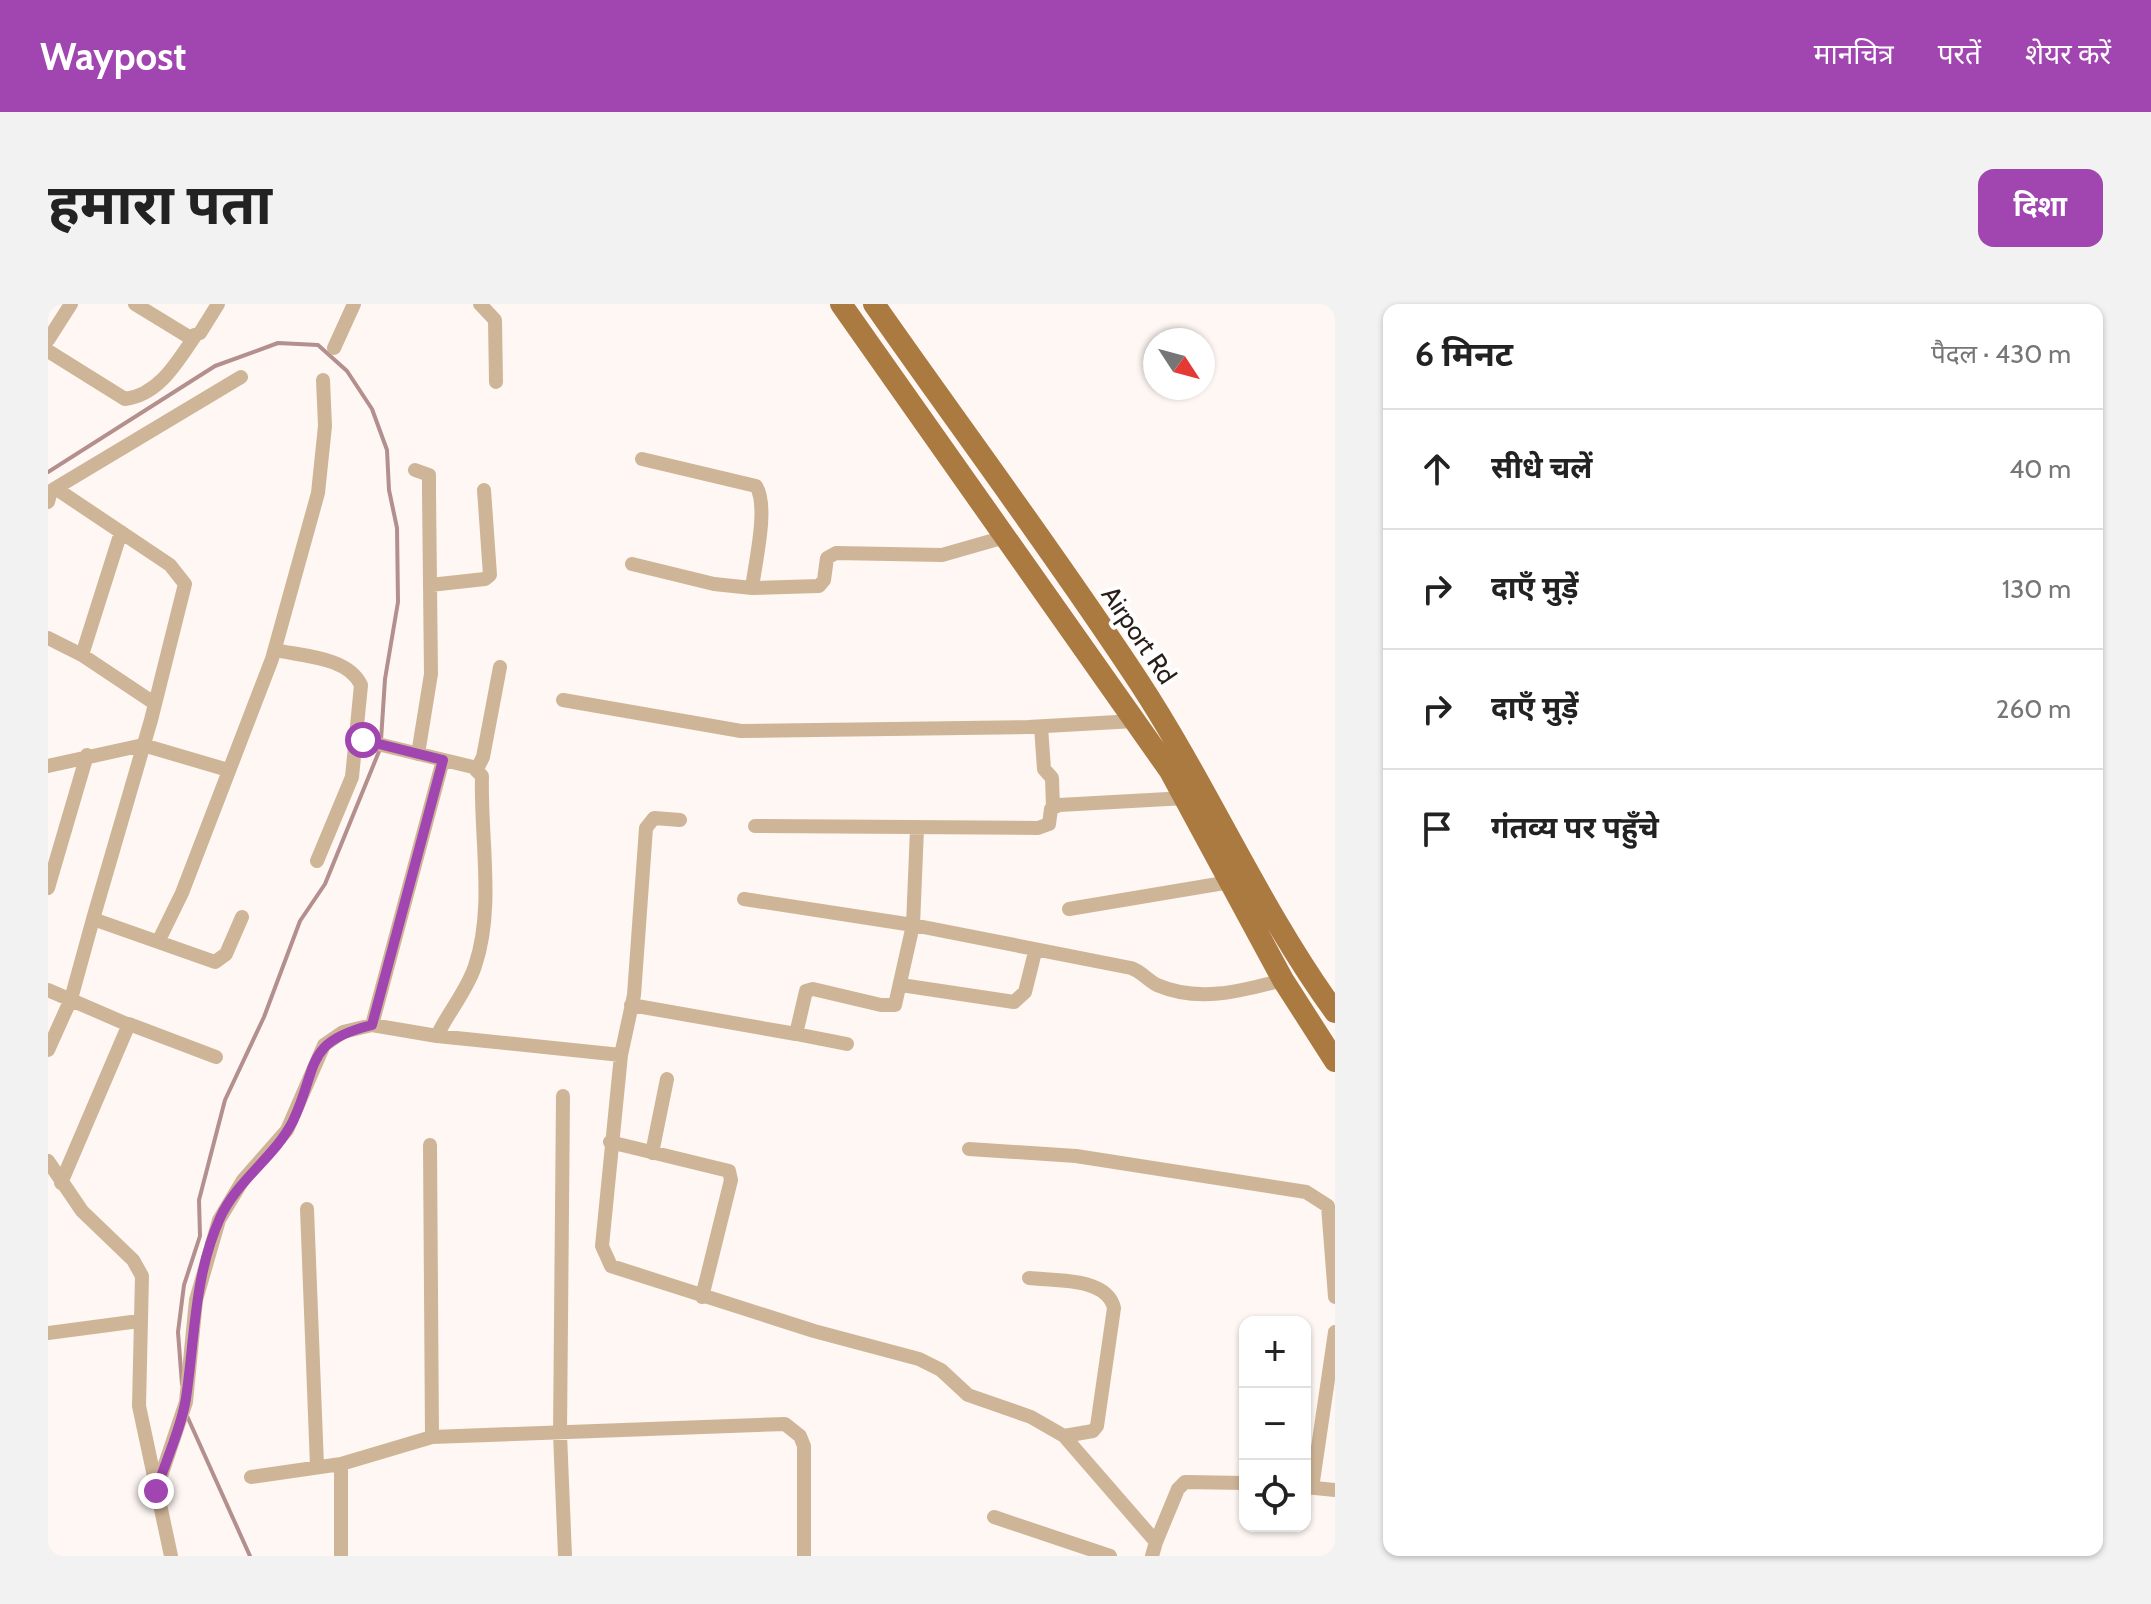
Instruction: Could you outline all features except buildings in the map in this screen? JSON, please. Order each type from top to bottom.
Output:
[{"type":"main road","points":[[841,304],[1186,798],[1283,980],[1335,1061]]},
{"type":"main road","name":"Airport Rd","points":[[874,304],[1139,682],[1209,796],[1304,969],[1335,1012]]},
{"type":"street","points":[[48,340],[71,304]]},
{"type":"street","points":[[135,304],[182,335],[195,336]]},
{"type":"street","points":[[48,351],[125,399],[140,396],[154,387],[218,304]]},
{"type":"street","points":[[334,348],[354,304]]},
{"type":"street","points":[[480,304],[495,320],[496,382]]},
{"type":"street","points":[[51,495],[241,377]]},
{"type":"street","points":[[159,940],[182,893],[275,650],[318,493],[325,426],[323,380]]},
{"type":"street","points":[[642,459],[756,486],[761,505],[752,588]]},
{"type":"street","points":[[415,470],[426,473],[429,478],[431,674],[418,754]]},
{"type":"street","points":[[430,585],[485,579],[490,575],[484,490]]},
{"type":"street","points":[[48,1050],[71,999],[185,584],[170,565],[121,532],[51,495]]},
{"type":"street","points":[[82,655],[121,532]]},
{"type":"street","points":[[632,564],[714,584],[752,588],[819,586],[824,580],[827,558],[836,553],[942,555],[1005,537]]},
{"type":"street","points":[[48,638],[82,655],[154,703]]},
{"type":"street","points":[[275,650],[336,664],[353,672],[362,692],[360,739],[348,790],[317,861]]},
{"type":"street","points":[[477,769],[483,757],[500,667]]},
{"type":"street","points":[[563,700],[741,731],[1041,727],[1135,721]]},
{"type":"street","points":[[755,826],[1038,828],[1049,824],[1053,808],[1052,778],[1044,769],[1041,727]]},
{"type":"street","points":[[360,739],[477,769],[482,776],[484,895],[481,936],[469,980],[437,1036]]},
{"type":"street","points":[[48,766],[143,745],[228,770]]},
{"type":"street","points":[[48,888],[87,755]]},
{"type":"street","points":[[372,1025],[443,760]]},
{"type":"street","points":[[1053,808],[1186,798]]},
{"type":"street","points":[[680,820],[654,818],[646,828],[631,1005],[610,1142],[603,1254],[611,1266],[623,1273],[702,1297],[919,1359],[941,1370],[968,1395],[1040,1421],[1064,1436],[1154,1549],[1178,1489],[1185,1482],[1239,1483]]},
{"type":"street","points":[[796,1034],[802,997],[809,989],[890,1006],[897,1001],[913,925],[917,829]]},
{"type":"street","points":[[1069,909],[1230,882]]},
{"type":"street","points":[[744,899],[913,925],[1035,952],[1131,968],[1155,984],[1192,993],[1215,996],[1283,980]]},
{"type":"street","points":[[93,919],[215,962],[226,954],[242,917]]},
{"type":"street","points":[[901,985],[1014,1002],[1025,992],[1035,952]]},
{"type":"street","points":[[48,990],[129,1025],[216,1057]]},
{"type":"street","points":[[631,1005],[847,1044]]},
{"type":"street","points":[[61,1183],[129,1025]]},
{"type":"street","points":[[156,1491],[186,1402],[196,1300],[219,1220],[243,1180],[287,1130],[324,1045],[343,1032],[372,1025],[437,1036],[621,1055]]},
{"type":"street","points":[[652,1153],[667,1079]]},
{"type":"street","points":[[563,1096],[560,1434],[565,1556]]},
{"type":"street","points":[[610,1142],[726,1167],[730,1173],[702,1297]]},
{"type":"street","points":[[430,1145],[432,1437]]},
{"type":"street","points":[[969,1149],[1076,1156],[1306,1192],[1328,1206],[1335,1297]]},
{"type":"street","points":[[48,1161],[82,1211],[140,1270],[143,1283],[139,1321],[139,1406],[171,1556]]},
{"type":"street","points":[[307,1209],[313,1442],[317,1466]]},
{"type":"street","points":[[1029,1278],[1094,1286],[1106,1292],[1114,1308],[1097,1426],[1093,1431],[1064,1436]]},
{"type":"street","points":[[48,1333],[139,1321]]},
{"type":"street","points":[[1311,1471],[1335,1332]]},
{"type":"street","points":[[251,1477],[341,1464],[432,1437],[785,1424],[792,1427],[804,1446],[804,1556]]},
{"type":"street","points":[[341,1464],[341,1556]]},
{"type":"street","points":[[1311,1488],[1335,1490]]},
{"type":"street","points":[[994,1517],[1110,1556]]},
{"type":"waterway","points":[[48,472],[215,366],[278,343],[318,345],[347,371],[372,409],[387,450],[389,490],[397,528],[398,602],[385,679],[381,740]]},
{"type":"waterway","points":[[182,1384],[178,1332],[184,1285],[200,1236],[199,1200],[225,1100],[264,1017],[300,921],[325,884],[380,749]]},
{"type":"waterway","points":[[187,1416],[250,1556]]},
{"type":"route","points":[[156,1491],[186,1402],[196,1300],[219,1220],[243,1180],[293,1121],[316,1057],[324,1045],[343,1032],[372,1025],[388,955],[422,844],[443,760],[363,740]]}]
